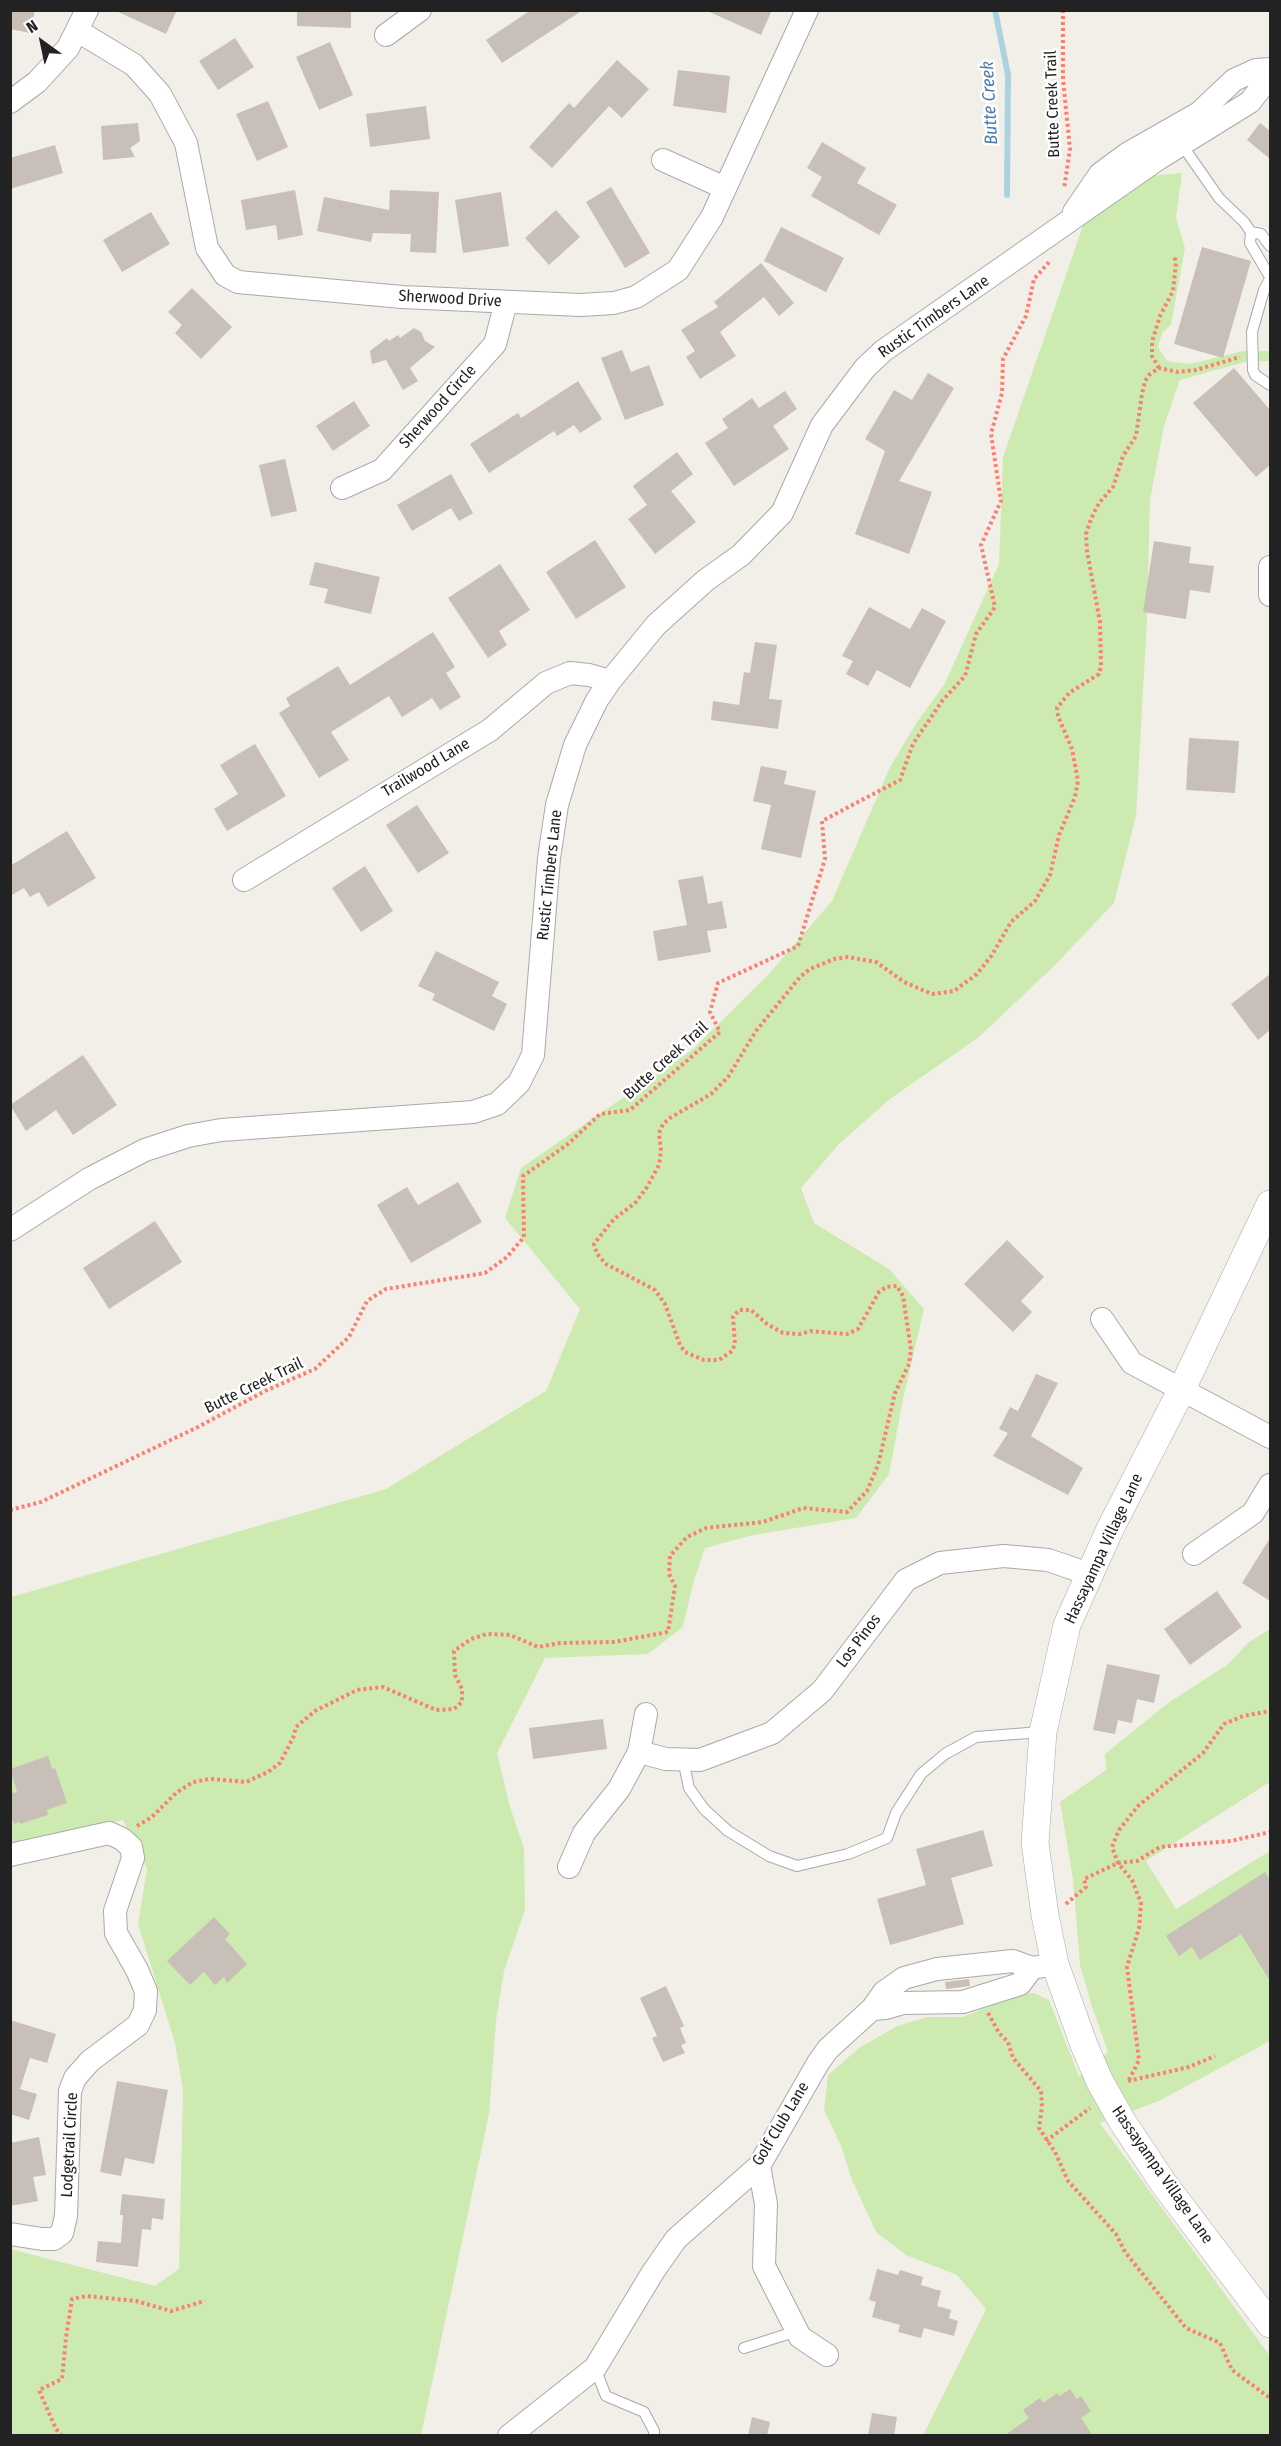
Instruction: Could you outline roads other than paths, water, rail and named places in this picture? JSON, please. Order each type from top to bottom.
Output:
[{"type":"street","points":[[386,35],[420,10]]},
{"type":"street","name":"Sherwood Drive","points":[[83,21],[134,65],[160,94],[186,143],[207,248],[225,275],[238,282],[402,297],[580,305],[614,303],[636,297],[678,270],[699,241],[807,10]]},
{"type":"street","points":[[10,102],[38,81],[68,48],[83,21]]},
{"type":"street","name":"Rustic Timbers Lane","points":[[1177,137],[1234,80],[1256,69],[1270,69]]},
{"type":"street","name":"Rustic Timbers Lane","points":[[10,1230],[89,1179],[145,1150],[188,1136],[221,1130],[472,1112],[497,1104],[519,1083],[533,1055],[549,858],[557,805],[575,745],[597,700],[610,681],[656,625],[706,580],[741,555],[782,513],[822,425],[865,368],[883,351],[1065,225],[1100,174],[1127,154],[1177,137],[1250,102],[1270,76]]},
{"type":"street","points":[[663,160],[725,188]]},
{"type":"street","name":"Sherwood Circle","points":[[342,489],[382,470],[495,344],[506,302]]},
{"type":"street","points":[[1270,567],[1270,595]]},
{"type":"street","name":"Trailwood Lane","points":[[244,880],[489,730],[546,683],[570,673],[610,681]]},
{"type":"street","name":"Hassayampa Village Lane","points":[[1270,1204],[1181,1391],[1110,1529],[1067,1625],[1043,1732],[1035,1843],[1046,1915],[1044,1966],[1111,2103],[1164,2184],[1270,2324]]},
{"type":"street","points":[[1102,1319],[1132,1363],[1270,1437]]},
{"type":"street","points":[[1194,1554],[1253,1512],[1270,1485]]},
{"type":"street","name":"Los Pinos","points":[[639,1752],[666,1759],[700,1760],[772,1733],[822,1691],[906,1580],[940,1563],[1004,1556],[1048,1560],[1089,1574]]},
{"type":"street","points":[[568,1867],[584,1833],[619,1789],[639,1752],[646,1714]]},
{"type":"street","name":"Lodgetrail Circle","points":[[10,1855],[109,1833],[122,1839],[131,1847],[134,1858],[115,1911],[116,1933],[146,1991],[145,2010],[138,2025],[90,2061],[75,2078],[70,2091],[66,2216],[62,2233],[54,2239],[42,2240],[10,2234]]},
{"type":"street","name":"Golf Club Lane","points":[[509,2436],[595,2368],[653,2272],[676,2240],[759,2166],[828,2049],[872,2008],[884,1992],[904,1978],[924,1972],[1013,1961],[1044,1966]]},
{"type":"street","points":[[872,2008],[886,2008],[903,2003],[953,2004],[1020,1984],[1044,1966]]},
{"type":"street","points":[[924,1972],[928,2003]]},
{"type":"street","points":[[759,2166],[766,2204],[764,2265],[800,2337],[826,2355]]},
{"type":"lane","points":[[1177,137],[1209,186],[1251,232],[1261,234],[1270,246]]},
{"type":"lane","points":[[1251,232],[1250,243],[1270,278],[1264,290],[1252,332],[1252,355],[1255,375],[1270,385]]},
{"type":"lane","points":[[683,1760],[689,1788],[704,1809],[728,1832],[769,1856],[797,1866],[848,1854],[887,1838],[896,1813],[921,1774],[945,1754],[976,1737],[1043,1732]]},
{"type":"lane","points":[[744,2348],[797,2331]]},
{"type":"lane","points":[[595,2368],[606,2396],[644,2412],[654,2431],[654,2436]]},
{"type":"waterway","name":"Butte Creek","points":[[995,10],[1008,75],[1007,195]]}]
